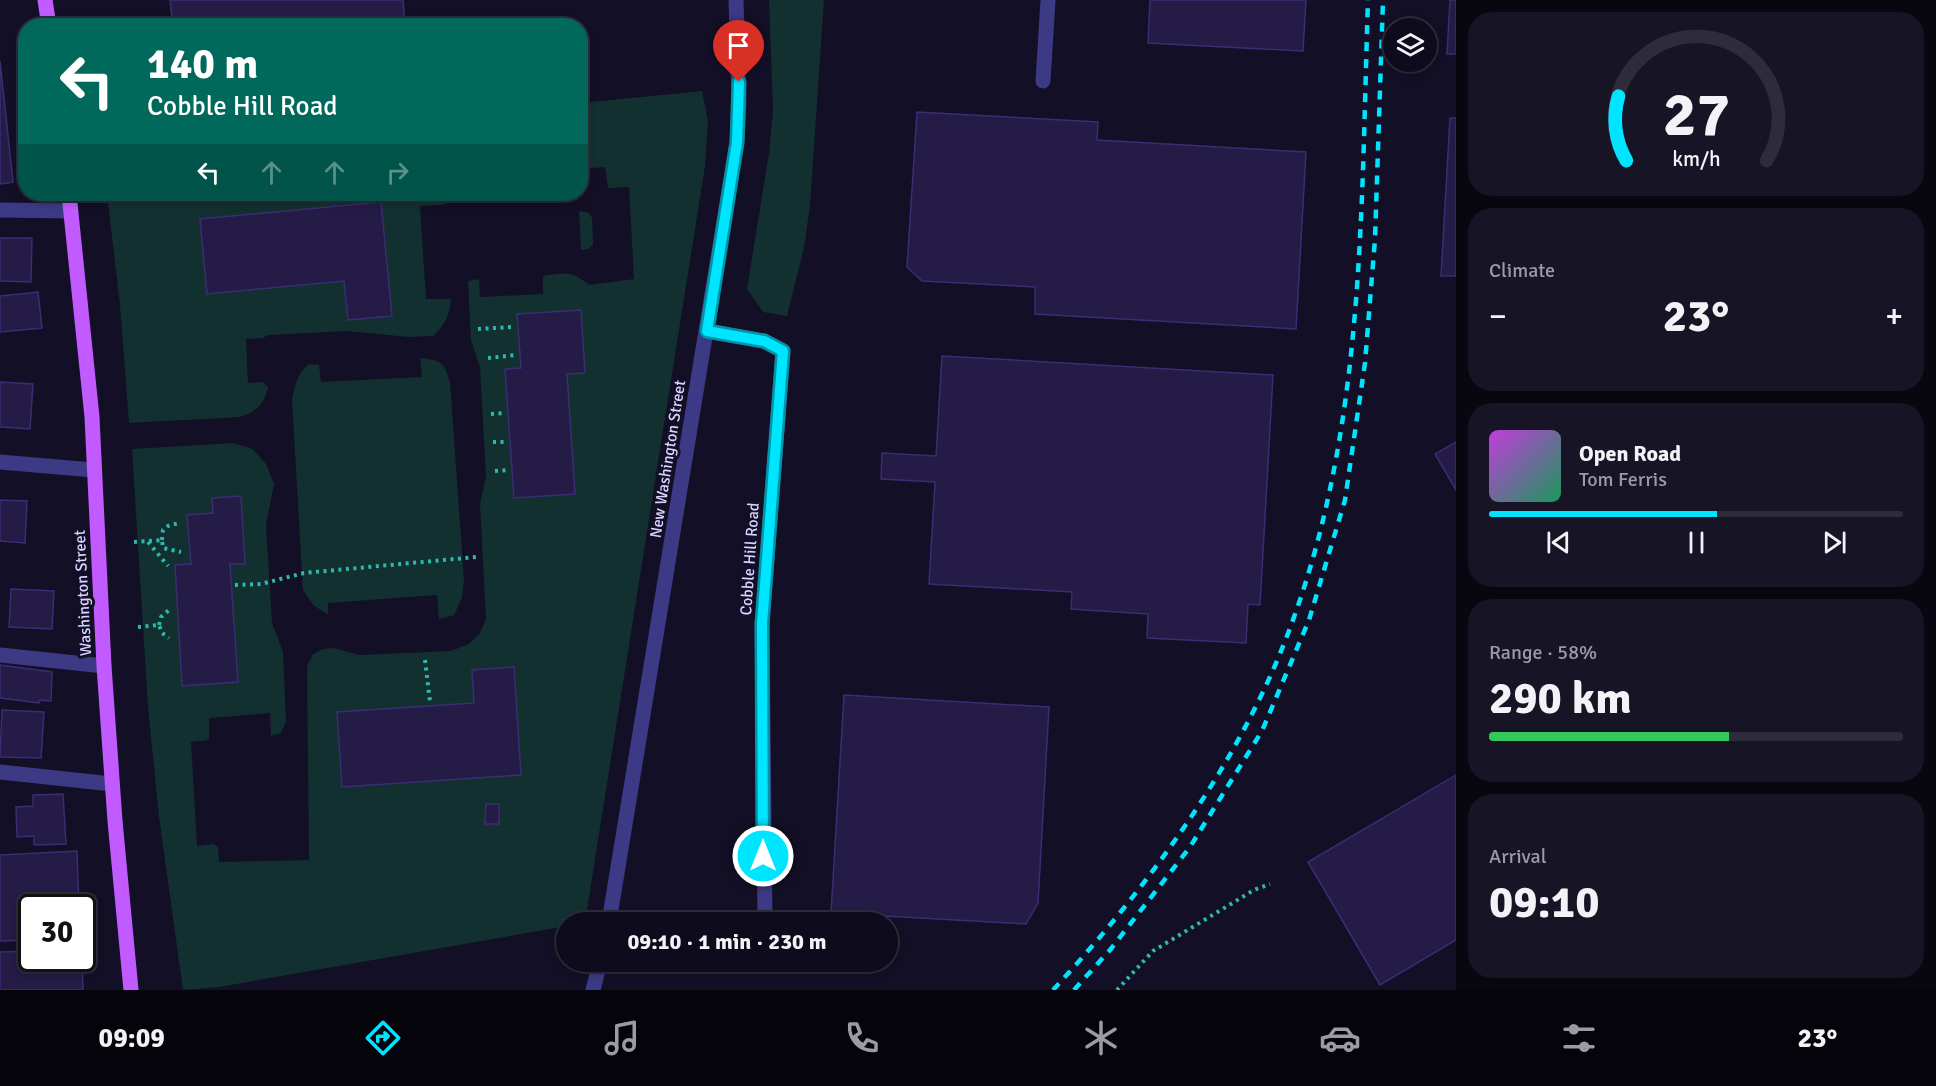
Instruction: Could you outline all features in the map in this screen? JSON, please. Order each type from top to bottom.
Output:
[{"type":"main road","points":[[45,0],[47,18]]},
{"type":"main road","name":"Washington Street","points":[[69,201],[92,417],[93,470],[112,784],[131,990]]},
{"type":"street","name":"New Washington Street","points":[[611,912],[737,142],[739,62],[736,0]]},
{"type":"street","points":[[1043,81],[1048,0]]},
{"type":"street","points":[[0,210],[70,211]]},
{"type":"street","name":"Cobble Hill Road","points":[[707,331],[764,341],[783,351],[762,624],[765,912]]},
{"type":"street","points":[[0,462],[93,470]]},
{"type":"street","points":[[0,655],[104,666]]},
{"type":"street","points":[[0,772],[112,784]]},
{"type":"street","points":[[593,990],[598,972]]},
{"type":"path","points":[[478,329],[512,327]]},
{"type":"path","points":[[488,358],[516,355]]},
{"type":"path","points":[[491,414],[506,413]]},
{"type":"path","points":[[493,442],[506,442]]},
{"type":"path","points":[[495,471],[508,470]]},
{"type":"path","points":[[179,523],[163,530],[162,540],[163,548],[181,552]]},
{"type":"path","points":[[134,542],[162,540]]},
{"type":"path","points":[[147,541],[168,566]]},
{"type":"path","points":[[235,585],[261,584],[304,573],[476,557]]},
{"type":"path","points":[[169,610],[161,617],[159,625],[162,633],[169,638]]},
{"type":"path","points":[[138,627],[159,625]]},
{"type":"path","points":[[425,660],[430,702]]},
{"type":"path","points":[[1116,990],[1154,951],[1254,890],[1270,884]]},
{"type":"green space","points":[[769,0],[824,0],[810,205],[804,248],[787,316],[763,312],[747,289],[769,153],[773,111]]},
{"type":"green space","points":[[702,91],[708,121],[705,166],[587,910],[586,912],[556,912],[556,928],[219,987],[183,990],[159,817],[148,707],[132,449],[233,443],[253,449],[266,464],[274,484],[266,525],[272,623],[283,652],[286,721],[281,733],[271,736],[270,713],[209,718],[209,740],[191,742],[197,846],[213,844],[218,847],[219,862],[309,860],[307,666],[313,654],[323,649],[334,648],[359,655],[451,651],[469,644],[480,633],[486,619],[480,504],[486,477],[480,367],[471,340],[468,281],[479,279],[480,297],[543,294],[543,276],[557,274],[573,275],[589,285],[634,279],[629,187],[608,188],[605,167],[588,168],[588,102]]},
{"type":"green space","points":[[108,201],[453,201],[442,205],[420,206],[426,299],[451,299],[448,315],[441,328],[433,336],[408,337],[347,331],[268,335],[263,338],[246,339],[248,383],[263,382],[268,387],[262,403],[255,410],[240,417],[129,423],[120,305]]},
{"type":"green space","points":[[579,211],[589,213],[592,218],[593,245],[581,250]]},
{"type":"green space","points":[[420,358],[441,363],[450,382],[464,580],[462,598],[454,615],[439,619],[437,595],[328,603],[328,614],[314,606],[303,590],[292,400],[297,380],[309,364],[319,365],[321,382],[422,377]]},
{"type":"building","points":[[170,0],[403,0],[404,18],[172,18]]},
{"type":"building","points":[[1150,0],[1306,0],[1303,51],[1148,43]]},
{"type":"building","points":[[1450,0],[1456,0],[1456,54],[1447,54]]},
{"type":"building","points":[[0,61],[13,182],[0,184]]},
{"type":"building","points":[[917,112],[1098,122],[1097,140],[1306,152],[1296,329],[1035,314],[1035,287],[922,281],[907,267]]},
{"type":"building","points":[[1450,118],[1456,118],[1456,276],[1441,276]]},
{"type":"building","points":[[381,202],[392,316],[348,320],[344,281],[207,294],[200,219]]},
{"type":"building","points":[[0,238],[32,238],[31,282],[0,281]]},
{"type":"building","points":[[38,292],[42,328],[0,332],[0,296]]},
{"type":"building","points":[[581,310],[585,373],[567,374],[575,494],[514,498],[505,369],[521,368],[517,314]]},
{"type":"building","points":[[942,356],[1273,375],[1260,605],[1248,604],[1246,643],[1147,638],[1148,614],[1071,609],[1072,592],[929,584],[935,482],[881,479],[882,453],[936,456]]},
{"type":"building","points":[[0,382],[33,384],[30,429],[0,427]]},
{"type":"building","points":[[1456,442],[1456,490],[1435,454]]},
{"type":"building","points":[[241,496],[245,564],[230,564],[238,682],[182,686],[175,565],[191,564],[187,515],[213,513],[212,498]]},
{"type":"building","points":[[0,500],[27,501],[25,543],[0,541]]},
{"type":"building","points":[[11,589],[54,591],[52,629],[9,627]]},
{"type":"building","points":[[0,665],[52,672],[51,701],[40,700],[39,703],[0,698]]},
{"type":"building","points":[[514,667],[521,775],[342,787],[337,712],[474,703],[472,670]]},
{"type":"building","points":[[844,695],[1049,707],[1038,903],[1026,924],[898,917],[898,912],[831,912]]},
{"type":"building","points":[[2,710],[44,712],[41,758],[0,757]]},
{"type":"building","points":[[1456,775],[1456,940],[1380,985],[1308,862]]},
{"type":"building","points":[[63,794],[66,844],[34,845],[34,836],[17,837],[16,807],[33,806],[33,795]]},
{"type":"building","points":[[486,804],[499,804],[499,824],[485,824]]},
{"type":"building","points":[[77,851],[79,894],[18,894],[18,940],[0,941],[0,855]]},
{"type":"building","points":[[18,951],[18,972],[82,972],[83,990],[0,990],[0,952]]},
{"type":"railway","points":[[1053,990],[1090,949],[1160,862],[1192,815],[1250,718],[1274,668],[1294,617],[1317,542],[1335,467],[1347,390],[1360,234],[1368,0]]},
{"type":"railway","points":[[1074,990],[1110,950],[1190,847],[1262,731],[1309,620],[1345,500],[1365,363],[1375,239],[1383,0]]},
{"type":"route","points":[[739,82],[737,142],[732,181],[707,331],[764,341],[783,351],[762,624],[763,856]]}]
